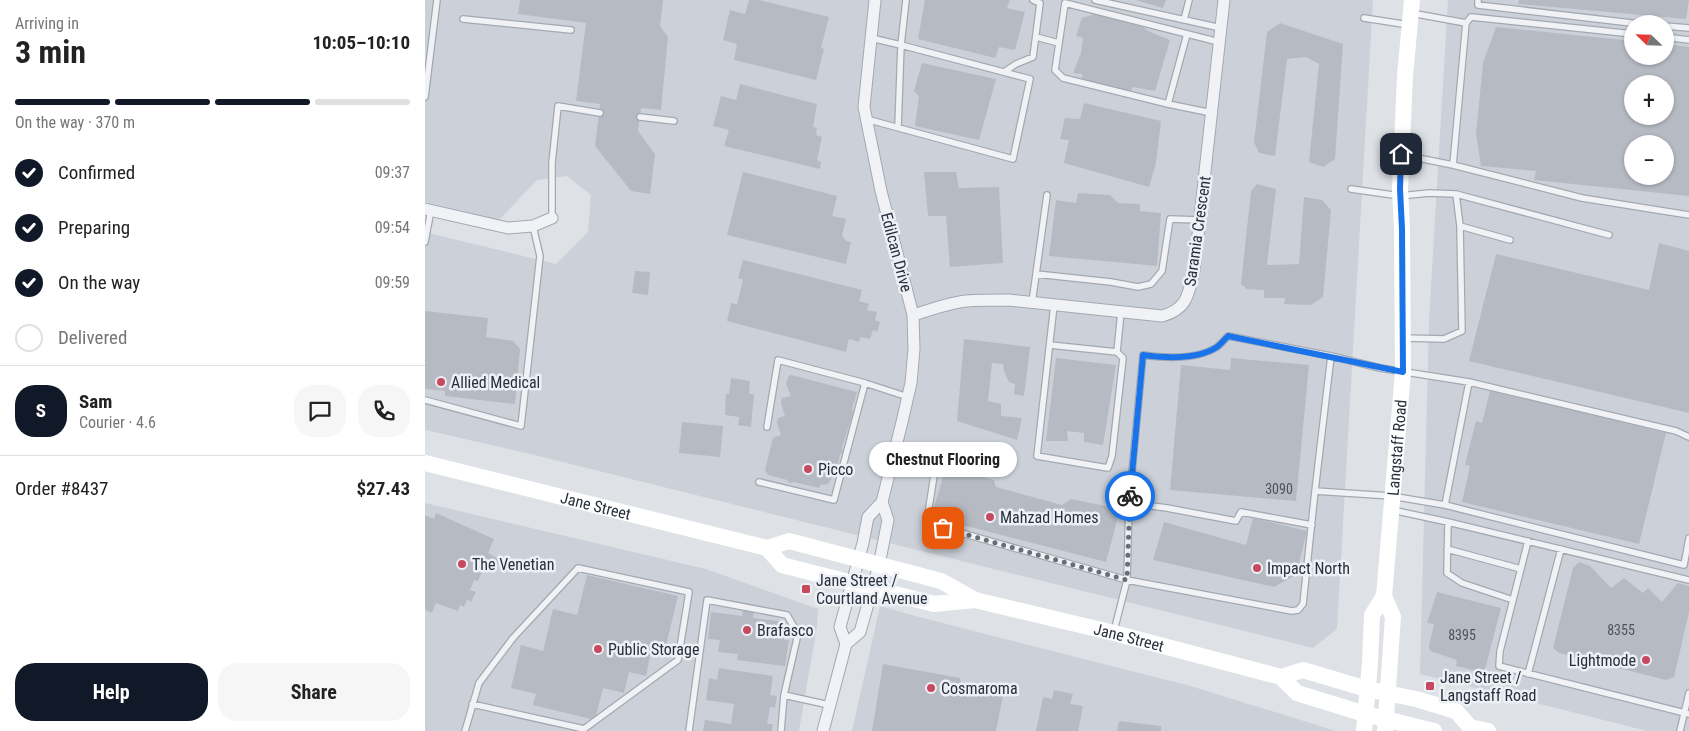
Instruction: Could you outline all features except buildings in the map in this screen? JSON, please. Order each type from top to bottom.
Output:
[{"type":"main road","name":"Langstaff Road","points":[[1385,725],[1389,693],[1393,617],[1384,596],[1403,372],[1403,266],[1400,196],[1401,154],[1411,12]]},
{"type":"main road","name":"Jane Street","points":[[425,463],[767,548],[789,541],[859,559],[941,581],[975,600],[1114,633],[1281,677],[1297,693],[1365,714],[1385,725],[1434,731]]},
{"type":"main road","name":"Jane Street","points":[[767,548],[782,565],[934,604],[975,600]]},
{"type":"main road","name":"Langstaff Road","points":[[1364,731],[1372,614],[1384,596]]},
{"type":"main road","name":"Jane Street","points":[[1281,677],[1303,670],[1367,689],[1416,699],[1456,711],[1465,729],[1488,731]]},
{"type":"street","name":"Edilcan Drive","points":[[875,0],[864,107],[881,191],[913,315],[915,349],[907,397],[882,502],[868,517],[859,559],[840,626],[846,644],[861,632],[879,565],[889,520],[882,502]]},
{"type":"street","name":"Saramia Crescent","points":[[913,315],[966,301],[1009,300],[1162,316],[1173,313],[1181,308],[1187,298],[1194,271],[1224,0]]},
{"type":"street","points":[[428,210],[508,228],[533,226],[552,218]]},
{"type":"street","points":[[823,731],[846,644]]},
{"type":"lane","points":[[425,96],[437,0]]},
{"type":"lane","points":[[898,127],[901,45],[906,0]]},
{"type":"lane","points":[[1004,72],[1015,64],[1033,57],[1040,3],[1033,0]]},
{"type":"lane","points":[[1095,0],[1221,28]]},
{"type":"lane","points":[[1184,20],[1189,0]]},
{"type":"lane","points":[[1478,0],[1478,5],[1624,22]]},
{"type":"lane","points":[[1212,113],[1063,78],[1055,70],[1065,3],[1219,42]]},
{"type":"lane","points":[[1364,18],[1411,12],[1465,24]]},
{"type":"lane","points":[[1453,165],[1465,24],[1471,17],[1624,33]]},
{"type":"lane","points":[[463,19],[571,30]]},
{"type":"lane","points":[[1674,27],[1689,28]]},
{"type":"lane","points":[[1168,104],[1187,34]]},
{"type":"lane","points":[[1036,37],[1059,43]]},
{"type":"lane","points":[[866,119],[1013,158],[1030,79],[871,38]]},
{"type":"lane","points":[[1674,38],[1689,40]]},
{"type":"lane","points":[[552,218],[552,163],[558,106],[600,113]]},
{"type":"lane","points":[[640,117],[674,121]]},
{"type":"lane","points":[[1401,154],[1453,165],[1582,198],[1689,216]]},
{"type":"lane","points":[[1351,189],[1400,196],[1429,193],[1455,194],[1609,235]]},
{"type":"lane","points":[[1402,338],[1443,340],[1462,331],[1460,226],[1455,194]]},
{"type":"lane","points":[[1032,303],[1047,195]]},
{"type":"lane","points":[[425,242],[428,210]]},
{"type":"lane","points":[[1037,274],[1111,282],[1138,287],[1151,284],[1162,271],[1170,219],[1199,220]]},
{"type":"lane","points":[[425,400],[521,426],[540,256],[533,226]]},
{"type":"lane","points":[[1460,226],[1510,240]]},
{"type":"lane","points":[[1050,344],[1117,352],[1123,358],[1108,468],[1037,456],[1054,305]]},
{"type":"lane","points":[[1117,352],[1121,312]]},
{"type":"lane","points":[[1114,633],[1127,580],[1129,504],[1143,355],[1162,357],[1191,355],[1217,347],[1228,336],[1403,372],[1469,382],[1676,431],[1689,437]]},
{"type":"lane","points":[[894,456],[935,469],[927,520],[943,528],[1127,580],[1291,612],[1298,610],[1303,604],[1331,356]]},
{"type":"lane","points":[[767,427],[777,360],[865,383],[907,397]]},
{"type":"lane","points":[[1445,505],[1469,382]]},
{"type":"lane","points":[[759,482],[834,500],[865,383]]},
{"type":"lane","points":[[1315,491],[1391,503],[1445,505],[1684,565],[1689,538]]},
{"type":"lane","points":[[1391,503],[1448,522],[1689,580]]},
{"type":"lane","points":[[1129,504],[1167,508],[1236,521],[1241,512],[1312,525]]},
{"type":"lane","points":[[1448,522],[1447,573],[1462,583],[1513,600]]},
{"type":"lane","points":[[1529,541],[1500,651],[1499,666],[1687,714]]},
{"type":"lane","points":[[1447,549],[1521,569]]},
{"type":"lane","points":[[1527,674],[1561,549]]},
{"type":"lane","points":[[465,731],[472,704],[479,683],[513,638],[578,568],[689,592],[678,660],[583,730],[472,704]]},
{"type":"lane","points":[[689,731],[707,600],[787,615],[798,634],[784,695],[781,731]]},
{"type":"lane","points":[[1680,731],[1687,714],[1689,693]]},
{"type":"lane","points":[[784,695],[829,705]]},
{"type":"shaded area","points":[[425,0],[1373,0],[1337,629],[1313,648],[526,453],[425,430],[425,232],[556,264],[588,232],[591,195],[567,176],[537,180],[499,220],[425,202]]},
{"type":"shaded area","points":[[1448,0],[1689,0],[1689,731],[1647,731],[1420,674],[1429,319]]},
{"type":"shaded area","points":[[425,503],[706,569],[818,609],[817,626],[799,731],[425,731]]},
{"type":"shaded area","points":[[880,606],[1194,687],[1336,731],[852,731]]},
{"type":"way so far","points":[[943,528],[1127,580],[1130,496]]},
{"type":"place","name":"Allied Medical","points":[[441,382]]},
{"type":"place","name":"Picco","points":[[808,469]]},
{"type":"place","name":"Mahzad Homes","points":[[990,517]]},
{"type":"place","name":"Chestnut Flooring","points":[[943,528]]},
{"type":"place","name":"The Venetian","points":[[462,564]]},
{"type":"place","name":"Impact North","points":[[1257,568]]},
{"type":"place","name":"Jane Street / Courtland Avenue","points":[[806,589]]},
{"type":"place","name":"Brafasco","points":[[747,630]]},
{"type":"place","name":"Public Storage","points":[[598,649]]},
{"type":"place","name":"Lightmode","points":[[1646,660]]},
{"type":"place","name":"Jane Street / Langstaff Road","points":[[1430,686]]},
{"type":"place","name":"Cosmaroma","points":[[931,688]]},
{"type":"route","points":[[1130,496],[1143,355],[1162,357],[1191,355],[1217,347],[1228,336],[1403,372],[1401,154]]}]
